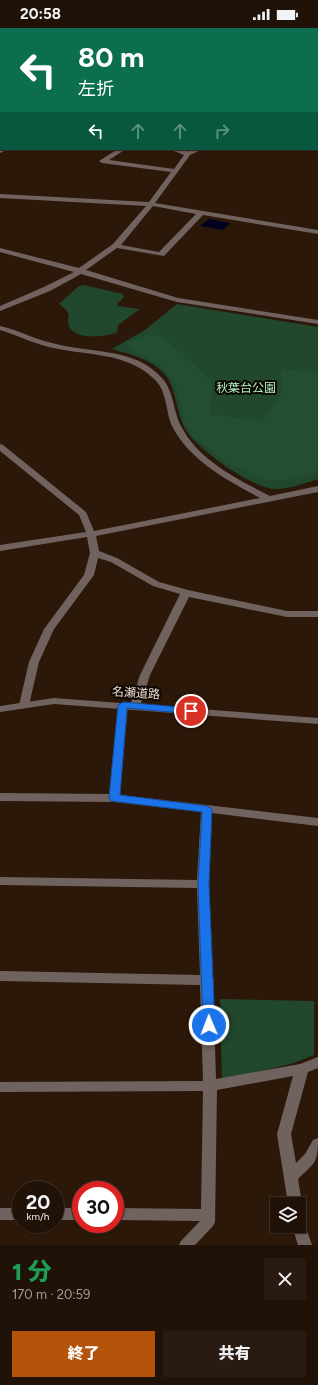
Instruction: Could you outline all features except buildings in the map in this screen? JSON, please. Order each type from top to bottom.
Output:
[{"type":"street","points":[[121,150],[102,161],[175,171]]},
{"type":"street","points":[[175,150],[188,154]]},
{"type":"street","points":[[0,309],[47,289],[80,271],[116,246],[151,204],[188,154],[198,150]]},
{"type":"street","points":[[0,196],[151,204],[318,232]]},
{"type":"street","points":[[116,246],[161,254],[201,213]]},
{"type":"street","points":[[0,250],[80,271],[177,300],[318,322]]},
{"type":"street","points":[[0,328],[48,345],[70,350],[100,351],[128,358],[147,368],[161,380],[177,427],[192,447],[208,463],[227,477],[269,499]]},
{"type":"street","points":[[0,447],[83,514],[91,534],[95,553],[89,575],[49,629],[34,662],[24,705]]},
{"type":"street","points":[[0,548],[91,534],[318,489]]},
{"type":"street","points":[[95,553],[114,560],[156,584],[186,593],[286,614],[318,614]]},
{"type":"street","points":[[135,706],[145,675],[186,593]]},
{"type":"street","name":"名瀬道路","points":[[0,709],[54,701],[123,705],[318,721]]},
{"type":"street","points":[[114,798],[123,705]]},
{"type":"street","points":[[0,797],[114,798],[318,822]]},
{"type":"street","points":[[186,1245],[208,1222],[210,1086],[208,980],[203,884],[207,809]]},
{"type":"street","points":[[0,881],[203,884]]},
{"type":"street","points":[[0,976],[208,980]]},
{"type":"street","points":[[0,1087],[210,1086],[302,1069],[318,1062]]},
{"type":"street","points":[[294,1197],[284,1134],[302,1069]]},
{"type":"street","points":[[291,1177],[310,1158],[318,1144]]},
{"type":"street","points":[[0,1214],[12,1214]]},
{"type":"street","points":[[124,1214],[208,1215]]},
{"type":"street","points":[[301,1233],[305,1245]]},
{"type":"green space","points":[[83,285],[123,294],[124,297],[117,304],[118,306],[140,309],[118,325],[117,332],[112,334],[85,336],[74,332],[68,324],[69,314],[59,304],[79,286]]},
{"type":"green space","name":"秋葉台公園","points":[[177,304],[318,327],[318,479],[289,487],[273,489],[263,487],[239,475],[213,457],[192,438],[183,424],[171,384],[157,367],[143,359],[112,349],[145,330]]},
{"type":"green space","points":[[149,333],[164,337],[212,382],[211,414],[263,421],[281,395],[281,369],[318,372],[318,471],[285,481],[267,480],[227,463],[192,435],[182,416],[176,385],[161,365],[132,351],[127,343]]},
{"type":"green space","points":[[220,999],[314,1001],[314,1055],[294,1063],[222,1081]]},
{"type":"water","points":[[209,219],[230,223],[223,230],[200,226]]},
{"type":"route","points":[[191,711],[123,705],[114,798],[207,809],[203,884],[209,1025]]}]
